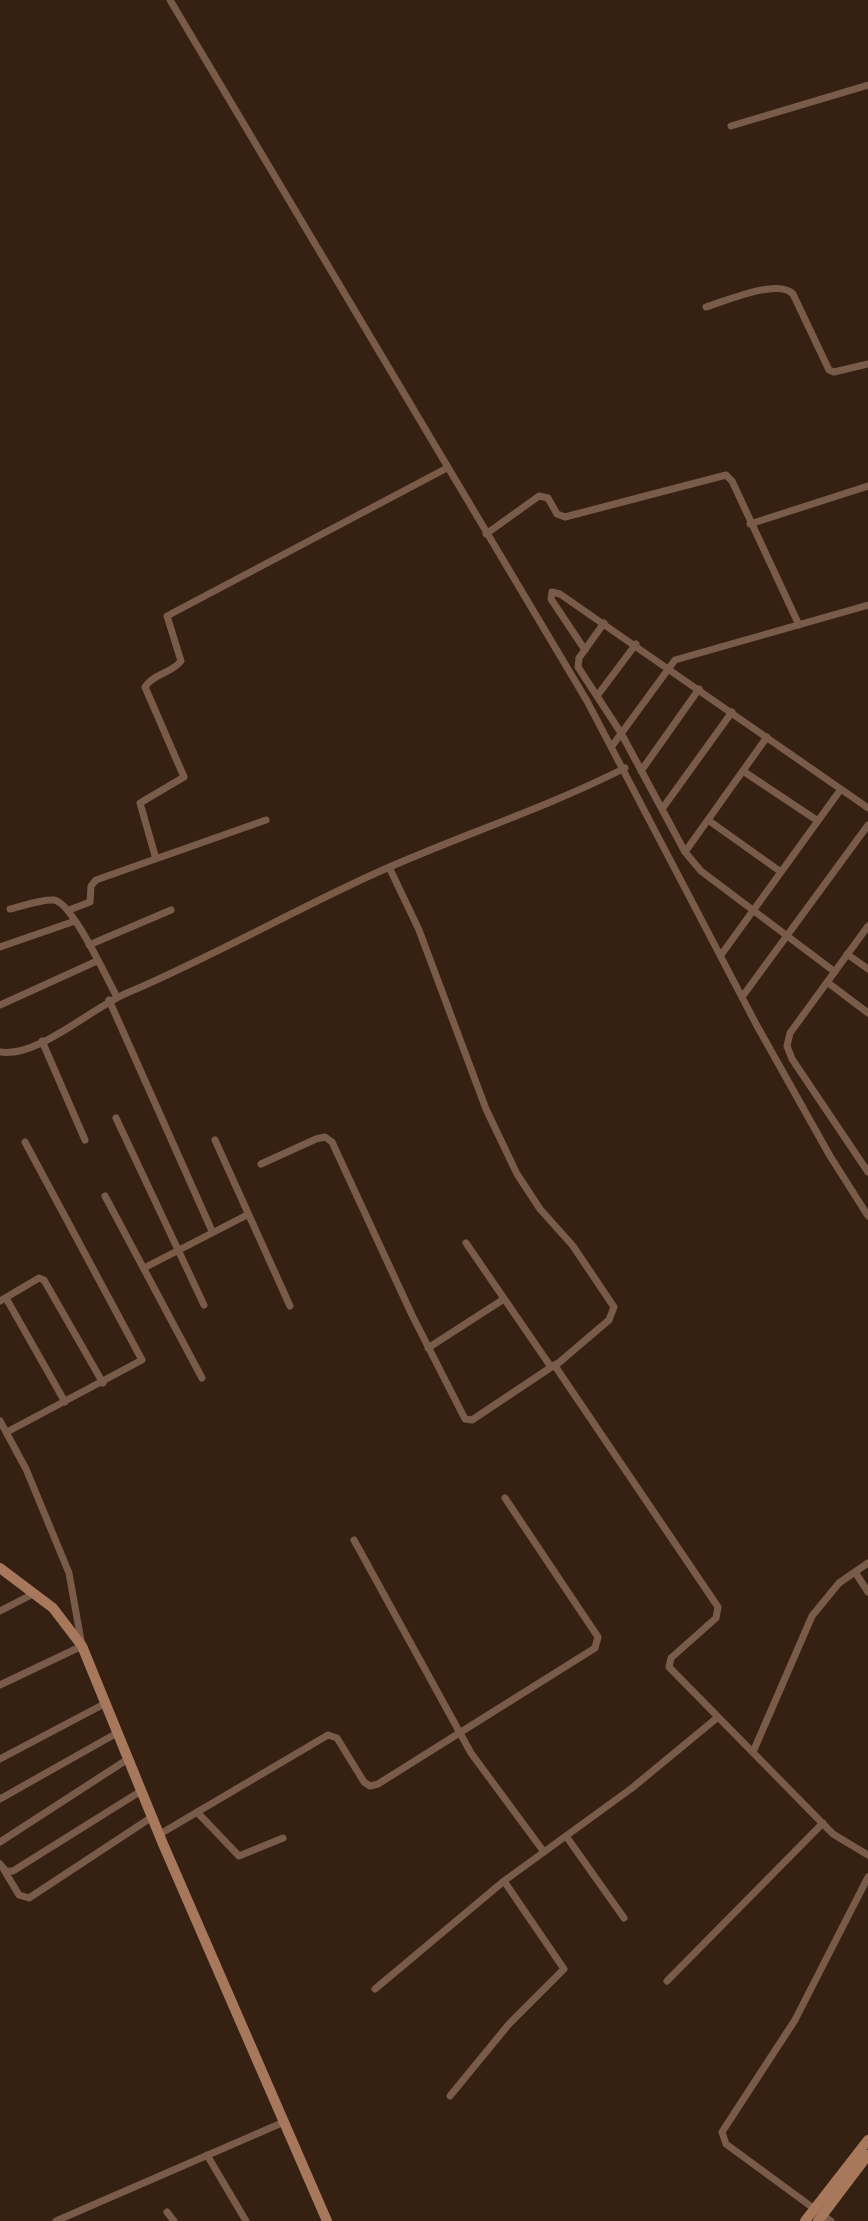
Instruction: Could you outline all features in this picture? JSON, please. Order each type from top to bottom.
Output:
[{"type":"street","points":[[170,0],[625,768],[742,997],[830,1156],[868,1216]]},
{"type":"street","points":[[730,125],[868,85]]},
{"type":"street","points":[[706,307],[772,287],[786,288],[793,293],[829,370],[834,372],[868,364]]},
{"type":"street","points":[[156,859],[140,803],[184,777],[145,688],[148,681],[181,663],[167,616],[447,468]]},
{"type":"street","points":[[486,534],[539,496],[548,498],[555,512],[565,517],[723,475],[732,481],[799,625]]},
{"type":"street","points":[[750,524],[868,486]]},
{"type":"street","points":[[585,650],[551,599],[551,594],[560,594],[636,644],[868,808]]},
{"type":"street","points":[[612,746],[667,667],[675,660],[868,605]]},
{"type":"street","points":[[604,623],[577,665],[621,733],[685,852],[701,871],[835,972]]},
{"type":"street","points":[[597,696],[636,644]]},
{"type":"street","points":[[641,771],[699,689]]},
{"type":"street","points":[[662,809],[732,712]]},
{"type":"street","points":[[685,852],[767,737]]},
{"type":"street","points":[[0,1051],[16,1053],[42,1041],[113,999],[187,968],[388,867],[554,802],[625,768]]},
{"type":"street","points":[[743,771],[818,821]]},
{"type":"street","points":[[721,955],[841,789]]},
{"type":"street","points":[[69,910],[90,902],[92,886],[96,880],[266,820]]},
{"type":"street","points":[[708,820],[781,872]]},
{"type":"street","points":[[742,997],[868,825]]},
{"type":"street","points":[[261,1164],[316,1139],[329,1139],[428,1348],[462,1416],[468,1420],[553,1365],[609,1320],[614,1307],[573,1246],[540,1209],[517,1174],[486,1109],[419,930],[388,867]]},
{"type":"street","points":[[10,909],[53,900],[61,902],[69,910],[97,961],[212,1231]]},
{"type":"street","points":[[89,945],[171,910]]},
{"type":"street","points":[[0,947],[75,921]]},
{"type":"street","points":[[868,926],[790,1033],[788,1052],[868,1172]]},
{"type":"street","points":[[847,954],[868,969]]},
{"type":"street","points":[[0,1005],[97,961]]},
{"type":"street","points":[[827,982],[868,1013]]},
{"type":"street","points":[[42,1041],[85,1140]]},
{"type":"street","points":[[116,1118],[204,1305]]},
{"type":"street","points":[[215,1140],[290,1306]]},
{"type":"street","points":[[7,1432],[139,1364],[141,1359],[25,1142]]},
{"type":"street","points":[[105,1196],[202,1378]]},
{"type":"street","points":[[144,1268],[178,1248],[247,1215]]},
{"type":"street","points":[[466,1243],[617,1453],[718,1607],[716,1618],[671,1658],[668,1664],[823,1823],[841,1840],[868,1854]]},
{"type":"street","points":[[65,1402],[3,1299],[37,1279],[44,1280],[103,1383]]},
{"type":"street","points":[[428,1348],[504,1299]]},
{"type":"street","points":[[0,1421],[69,1573],[76,1597],[82,1646]]},
{"type":"street","points":[[160,1834],[328,1735],[337,1738],[370,1786],[460,1733],[599,1643],[505,1498]]},
{"type":"street","points":[[354,1540],[481,1768],[544,1852]]},
{"type":"street","points":[[753,1752],[812,1616],[832,1590],[868,1563]]},
{"type":"street","points":[[0,1568],[36,1593],[52,1608],[82,1646],[152,1817],[327,2221]]},
{"type":"street","points":[[855,1572],[868,1592]]},
{"type":"street","points":[[0,1611],[36,1593]]},
{"type":"street","points":[[0,1685],[82,1646]]},
{"type":"street","points":[[0,1759],[106,1703]]},
{"type":"street","points":[[375,1989],[505,1881],[646,1777],[718,1717]]},
{"type":"street","points":[[0,1799],[117,1732]]},
{"type":"street","points":[[0,1842],[128,1759]]},
{"type":"street","points":[[2,1867],[13,1871],[141,1791]]},
{"type":"street","points":[[197,1812],[239,1856],[283,1838]]},
{"type":"street","points":[[2,1867],[19,1895],[29,1898],[152,1817]]},
{"type":"street","points":[[667,1981],[823,1823]]},
{"type":"street","points":[[566,1836],[624,1919]]},
{"type":"street","points":[[822,2216],[726,2144],[722,2132],[794,2020],[868,1877]]},
{"type":"street","points":[[450,2096],[503,2031],[563,1972],[562,1965],[505,1881]]},
{"type":"street","points":[[56,2221],[284,2122]]},
{"type":"street","points":[[822,2216],[868,2140]]},
{"type":"street","points":[[207,2155],[246,2221]]},
{"type":"street","points":[[806,2221],[822,2216],[868,2155]]},
{"type":"street","points":[[167,2212],[174,2221]]}]
